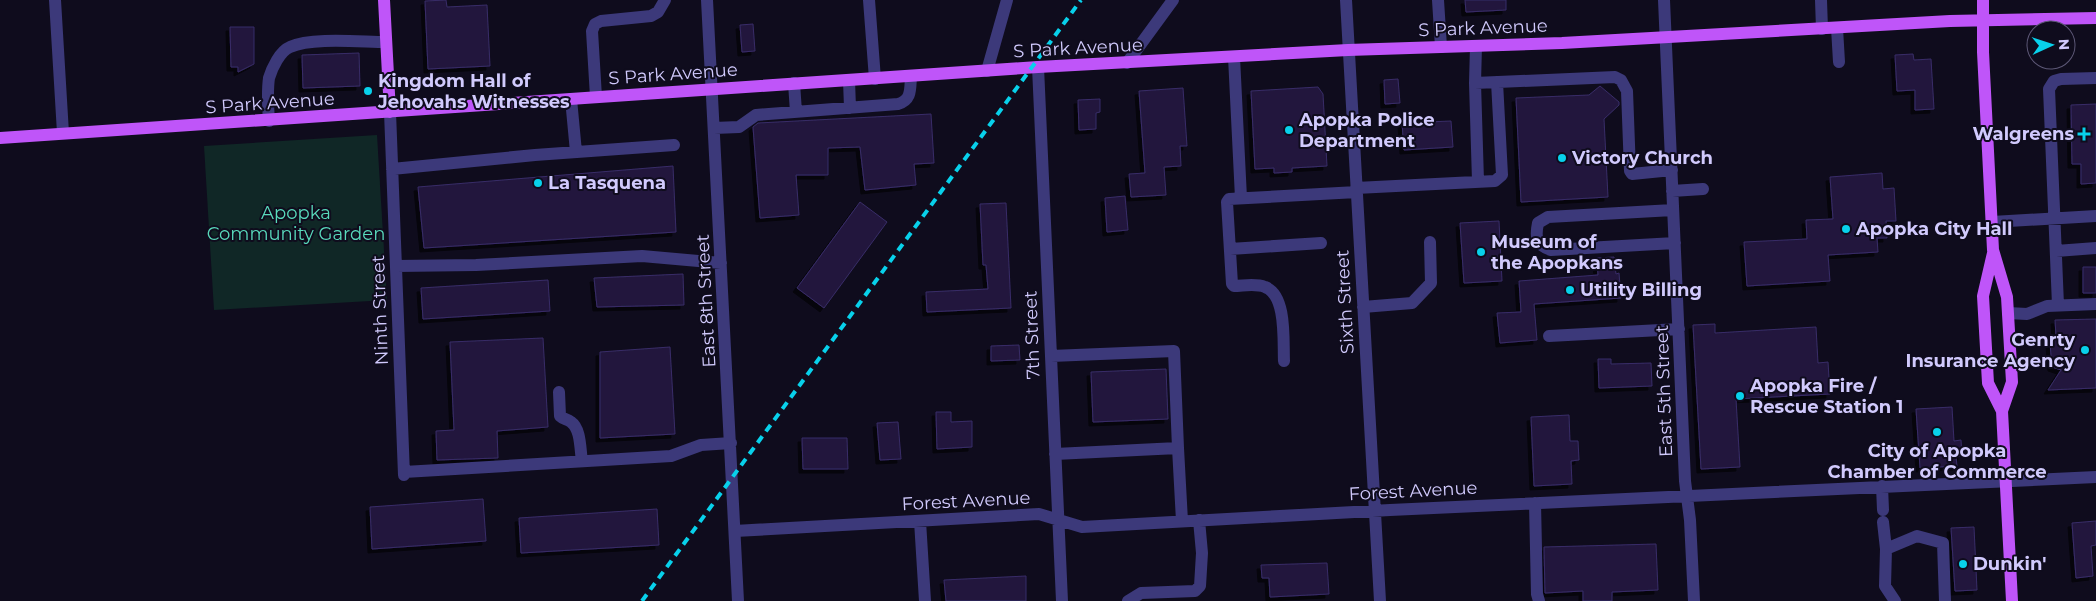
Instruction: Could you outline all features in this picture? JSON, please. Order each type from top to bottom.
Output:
[{"type":"main road","points":[[384,0],[390,112]]},
{"type":"main road","points":[[1983,0],[1993,250],[1983,296],[1988,383],[2002,411]]},
{"type":"main road","name":"S Park Avenue","points":[[0,138],[1038,67],[1348,50],[1665,38],[1983,20],[2096,18]]},
{"type":"main road","points":[[1993,250],[2007,297],[2012,382],[2002,411],[2012,601]]},
{"type":"street","points":[[55,0],[63,133]]},
{"type":"street","points":[[596,97],[592,31],[595,24],[601,21],[651,16],[658,12],[665,0]]},
{"type":"street","name":"East 8th Street","points":[[707,0],[738,601]]},
{"type":"street","points":[[869,0],[875,79]]},
{"type":"street","points":[[987,71],[1007,0]]},
{"type":"street","points":[[1127,63],[1173,0]]},
{"type":"street","name":"Sixth Street","points":[[1346,0],[1380,601]]},
{"type":"street","points":[[1438,0],[1441,47]]},
{"type":"street","name":"East 5th Street","points":[[1664,0],[1678,329],[1694,601]]},
{"type":"street","points":[[1821,0],[1822,28]]},
{"type":"street","points":[[1837,28],[1839,62]]},
{"type":"street","points":[[269,121],[268,96],[270,77],[278,59],[288,47],[317,42],[386,42]]},
{"type":"street","points":[[1476,46],[1475,83],[1478,181]]},
{"type":"street","points":[[1234,57],[1241,198]]},
{"type":"street","name":"7th Street","points":[[1038,67],[1062,601]]},
{"type":"street","points":[[714,128],[739,127],[756,115],[898,104],[905,102],[909,96],[911,76]]},
{"type":"street","points":[[1475,83],[1615,77],[1621,80],[1627,91],[1630,171],[1632,174],[1672,170]]},
{"type":"street","points":[[2058,305],[2049,89],[2054,81],[2061,79],[2096,78]]},
{"type":"street","points":[[849,80],[850,108]]},
{"type":"street","points":[[1284,361],[1281,305],[1275,294],[1267,287],[1258,285],[1234,286],[1232,284],[1227,202],[1229,199],[1495,181],[1502,175],[1497,82]]},
{"type":"street","points":[[794,83],[796,112]]},
{"type":"street","points":[[571,99],[576,152]]},
{"type":"street","name":"Ninth Street","points":[[390,112],[404,474],[582,461]]},
{"type":"street","points":[[392,168],[674,145]]},
{"type":"street","points":[[1672,191],[1703,189]]},
{"type":"street","points":[[1673,210],[1548,217],[1538,223],[1536,232],[1537,241],[1541,247],[1551,250],[1675,243]]},
{"type":"street","points":[[1992,222],[2096,216]]},
{"type":"street","points":[[1363,307],[1412,303],[1423,293],[1431,283],[1430,242]]},
{"type":"street","points":[[1230,249],[1321,243]]},
{"type":"street","points":[[2056,251],[2096,248]]},
{"type":"street","points":[[396,266],[476,265],[642,256],[721,263]]},
{"type":"street","points":[[2008,314],[2027,314],[2047,306],[2096,304]]},
{"type":"street","points":[[1549,336],[1678,329]]},
{"type":"street","points":[[1051,356],[1174,351],[1182,521]]},
{"type":"street","points":[[559,392],[560,416],[570,420],[577,428],[582,461],[671,456],[701,445],[731,443]]},
{"type":"street","points":[[1055,454],[1178,448]]},
{"type":"street","name":"Forest Avenue","points":[[735,531],[1039,514],[1082,527],[1687,495],[2096,477]]},
{"type":"street","points":[[1882,486],[1886,549],[1885,586],[1895,601]]},
{"type":"street","points":[[1535,503],[1537,594],[1539,601]]},
{"type":"street","points":[[1128,601],[1141,593],[1195,591],[1200,586],[1202,553],[1200,520]]},
{"type":"street","points":[[920,521],[925,601]]},
{"type":"street","points":[[1886,549],[1917,536],[1943,543],[1945,601]]},
{"type":"green space","name":"Apopka Community Garden","points":[[377,135],[387,300],[214,310],[204,146]]},
{"type":"building","points":[[446,0],[447,7],[487,5],[490,66],[428,69],[425,1]]},
{"type":"building","points":[[1465,0],[1506,0],[1506,10],[1466,12]]},
{"type":"building","points":[[753,24],[755,51],[742,52],[740,25]]},
{"type":"building","points":[[230,27],[254,27],[254,64],[238,72],[238,67],[231,67]]},
{"type":"building","points":[[359,53],[360,86],[303,88],[302,55]]},
{"type":"building","points":[[1913,54],[1914,60],[1931,59],[1934,109],[1915,110],[1915,90],[1897,91],[1895,55]]},
{"type":"building","points":[[1398,79],[1400,103],[1385,104],[1384,80]]},
{"type":"building","name":"Victory Church","points":[[1600,86],[1619,102],[1619,105],[1604,119],[1608,197],[1521,202],[1516,98],[1589,95]]},
{"type":"building","name":"Apopka Police Department","points":[[1318,87],[1323,94],[1327,166],[1292,168],[1292,172],[1274,173],[1274,168],[1255,169],[1251,91]]},
{"type":"building","points":[[1183,88],[1187,146],[1180,146],[1181,166],[1164,167],[1166,195],[1131,197],[1129,174],[1145,173],[1139,91]]},
{"type":"building","points":[[1100,99],[1100,112],[1096,113],[1096,129],[1079,130],[1078,100]]},
{"type":"building","name":"Walgreens","points":[[2096,104],[2096,183],[2081,184],[2081,164],[2072,164],[2071,105]]},
{"type":"building","points":[[931,114],[934,163],[914,164],[916,185],[865,190],[860,147],[828,148],[828,175],[796,175],[799,215],[760,218],[753,127],[758,123]]},
{"type":"building","points":[[1451,121],[1453,147],[1404,150],[1402,123]]},
{"type":"building","points":[[673,166],[676,232],[424,248],[418,187]]},
{"type":"building","name":"Apopka City Hall","points":[[1882,173],[1883,189],[1894,188],[1896,221],[1886,221],[1887,238],[1877,238],[1878,252],[1828,255],[1830,281],[1747,286],[1744,242],[1807,239],[1806,220],[1833,219],[1830,177]]},
{"type":"building","points":[[1125,196],[1128,230],[1107,232],[1105,198]]},
{"type":"building","points":[[860,202],[887,222],[824,308],[797,288]]},
{"type":"building","points":[[1006,203],[1011,308],[927,312],[926,292],[988,289],[986,265],[983,265],[980,204]]},
{"type":"building","name":"Museum of the Apopkans","points":[[1499,221],[1502,281],[1464,283],[1460,223]]},
{"type":"building","name":"Utility Billing","points":[[1614,257],[1616,274],[1619,273],[1621,298],[1534,304],[1537,340],[1500,343],[1497,313],[1521,312],[1519,281],[1598,275],[1597,258]]},
{"type":"building","points":[[2083,267],[2096,267],[2096,293],[2083,293]]},
{"type":"building","points":[[683,274],[684,305],[597,307],[594,278]]},
{"type":"building","points":[[548,280],[550,311],[423,319],[421,288]]},
{"type":"building","points":[[2096,319],[2096,388],[2048,390],[2061,370],[2052,367],[2050,343],[2056,336],[2055,320]]},
{"type":"building","name":"Apopka Fire / Rescue Station 1","points":[[1715,324],[1715,333],[1816,327],[1818,363],[1828,362],[1830,394],[1736,399],[1740,467],[1701,469],[1693,325]]},
{"type":"building","points":[[543,338],[548,427],[497,431],[498,458],[437,460],[436,431],[454,430],[450,342]]},
{"type":"building","points":[[1019,345],[1020,360],[991,361],[991,346]]},
{"type":"building","points":[[670,347],[675,434],[600,438],[600,352]]},
{"type":"building","points":[[1598,359],[1611,359],[1611,364],[1651,363],[1652,386],[1599,388]]},
{"type":"building","points":[[1166,369],[1168,419],[1093,422],[1091,372]]},
{"type":"building","points":[[1952,407],[1954,441],[1961,440],[1962,456],[1956,457],[1957,466],[1920,468],[1916,409]]},
{"type":"building","points":[[936,412],[951,412],[951,422],[972,421],[972,447],[937,449]]},
{"type":"building","points":[[1569,415],[1570,441],[1578,441],[1579,460],[1571,461],[1572,484],[1534,486],[1531,417]]},
{"type":"building","points":[[898,422],[901,459],[880,460],[877,423]]},
{"type":"building","points":[[802,438],[847,438],[848,469],[803,469]]},
{"type":"building","points":[[483,499],[486,541],[372,549],[370,507]]},
{"type":"building","points":[[657,509],[659,545],[521,553],[519,518]]},
{"type":"building","points":[[2096,521],[2096,545],[2091,546],[2093,576],[2076,578],[2072,523]]},
{"type":"building","points":[[1974,527],[1977,590],[1955,591],[1951,528]]},
{"type":"building","points":[[1656,544],[1658,590],[1612,592],[1612,601],[1583,601],[1583,591],[1545,593],[1544,547]]},
{"type":"building","points":[[1327,563],[1329,594],[1270,597],[1269,578],[1262,578],[1261,565]]},
{"type":"building","points":[[1026,576],[1026,601],[946,601],[944,580]]},
{"type":"railway","points":[[642,601],[1081,0]]},
{"type":"place","name":"Kingdom Hall of Jehovahs Witnesses","points":[[368,91]]},
{"type":"place","name":"Apopka Police Department","points":[[1289,130]]},
{"type":"place","name":"Walgreens","points":[[2084,134]]},
{"type":"place","name":"Victory Church","points":[[1562,158]]},
{"type":"place","name":"La Tasquena","points":[[538,183]]},
{"type":"place","name":"Apopka City Hall","points":[[1846,229]]},
{"type":"place","name":"Museum of the Apopkans","points":[[1481,252]]},
{"type":"place","name":"Utility Billing","points":[[1570,290]]},
{"type":"place","name":"Genrty Insurance Agency","points":[[2085,350]]},
{"type":"place","name":"Apopka Fire / Rescue Station 1","points":[[1740,396]]},
{"type":"place","name":"City of Apopka Chamber of Commerce","points":[[1937,432]]},
{"type":"place","name":"Dunkin'","points":[[1963,564]]}]
